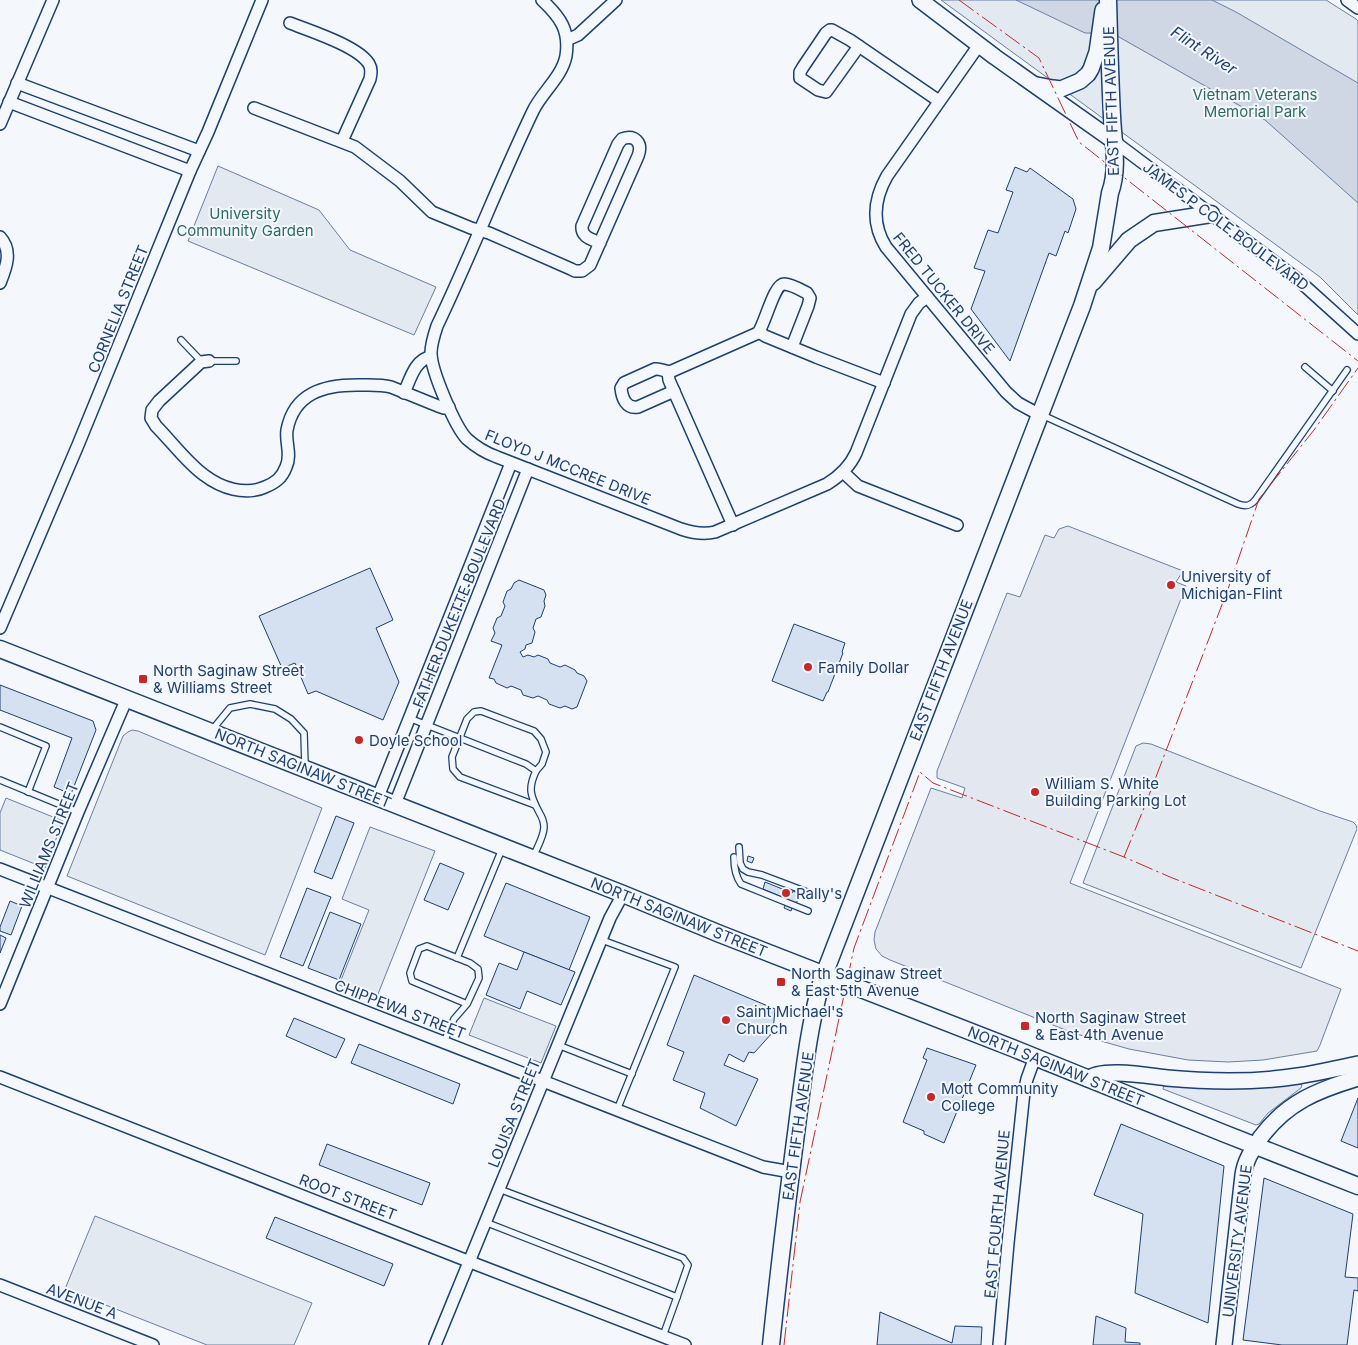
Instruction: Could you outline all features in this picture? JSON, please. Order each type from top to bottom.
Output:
[{"type":"main road","name":"EAST FIFTH AVENUE","points":[[771,1345],[791,1172],[814,1010],[824,974],[1090,285],[1101,248],[1113,184],[1115,142],[1104,56],[1106,0]]},
{"type":"main road","points":[[1090,285],[1130,240],[1154,223],[1211,214]]},
{"type":"main road","name":"NORTH SAGINAW STREET","points":[[0,649],[1358,1186]]},
{"type":"street","points":[[0,124],[53,0]]},
{"type":"street","name":"CORNELIA STREET","points":[[0,628],[78,445],[262,0]]},
{"type":"street","name":"FLOYD J MCCREE DRIVE","points":[[542,0],[561,20],[567,40],[563,66],[534,109],[479,230],[435,332],[432,344],[431,357],[438,380],[459,429],[468,440],[482,450],[689,532],[709,533],[733,525],[827,484],[835,480],[843,472],[854,458],[912,314],[927,296]]},
{"type":"street","points":[[567,40],[578,35],[616,0]]},
{"type":"street","name":"JAMES P COLE BOULEVARD","points":[[920,0],[1031,83],[1115,142],[1296,278],[1358,334]]},
{"type":"street","points":[[1347,0],[1358,8]]},
{"type":"street","points":[[290,23],[343,45],[364,58],[370,66],[370,79],[342,141]]},
{"type":"street","points":[[859,46],[826,92],[818,90],[800,78],[801,70],[826,33],[830,30],[835,30],[859,46],[939,101]]},
{"type":"street","name":"FRED TUCKER DRIVE","points":[[979,45],[887,176],[878,197],[875,212],[877,228],[882,241],[1010,396],[1022,406],[1040,414]]},
{"type":"street","points":[[1031,83],[1061,89],[1076,83],[1088,74],[1104,56]]},
{"type":"street","points":[[17,83],[199,151]]},
{"type":"street","points":[[9,102],[190,171]]},
{"type":"street","points":[[254,108],[307,130],[342,141],[360,150],[400,181],[432,212],[498,237],[575,271],[582,271],[588,268],[600,243],[640,151],[639,144],[629,138],[622,138],[618,144],[582,226],[584,235],[600,243]]},
{"type":"street","points":[[0,237],[6,246],[8,263],[0,283]]},
{"type":"street","points":[[674,392],[635,408],[627,405],[621,388],[624,383],[657,368],[668,372],[675,370],[758,332],[764,323],[776,291],[780,286],[786,285],[809,295],[809,301],[792,347]]},
{"type":"street","points":[[758,332],[884,383]]},
{"type":"street","points":[[404,393],[418,364],[423,359],[431,357]]},
{"type":"street","points":[[206,362],[159,402],[152,410],[151,418],[156,426],[199,472],[211,480],[244,491],[262,489],[274,483],[282,475],[288,462],[286,437],[290,420],[300,403],[308,396],[328,388],[354,385],[388,386],[438,406],[449,407]]},
{"type":"street","points":[[668,372],[674,392],[733,525]]},
{"type":"street","name":"FATHER DUKETTE BOULEVARD","points":[[378,797],[511,462]]},
{"type":"street","name":"FATHER DUKETTE BOULEVARD","points":[[395,804],[528,469]]},
{"type":"street","points":[[843,472],[862,488],[958,525]]},
{"type":"street","points":[[481,537],[498,544]]},
{"type":"street","points":[[465,578],[482,584]]},
{"type":"street","name":"WILLIAMS STREET","points":[[0,1004],[126,698]]},
{"type":"street","name":"CHIPPEWA STREET","points":[[0,869],[763,1167],[791,1172]]},
{"type":"street","name":"LOUISA STREET","points":[[435,1345],[610,918],[623,894]]},
{"type":"street","name":"EAST FOURTH AVENUE","points":[[999,1345],[1024,1092],[1035,1057]]},
{"type":"street","points":[[1088,1079],[1094,1075],[1111,1073],[1190,1080],[1246,1081],[1299,1076],[1358,1064]]},
{"type":"street","name":"ROOT STREET","points":[[0,1077],[685,1345]]},
{"type":"street","name":"UNIVERSITY AVENUE","points":[[1224,1345],[1246,1161],[1272,1124],[1299,1101],[1319,1091],[1358,1078]]},
{"type":"street","name":"AVENUE A","points":[[0,1285],[153,1345]]},
{"type":"lane","points":[[181,340],[206,362],[236,360]]},
{"type":"lane","points":[[1305,366],[1332,391]]},
{"type":"lane","points":[[1040,414],[1238,504],[1247,506],[1256,499],[1348,370]]},
{"type":"lane","points":[[211,731],[230,708],[250,704],[275,709],[291,719],[304,733],[305,768]]},
{"type":"lane","points":[[532,858],[544,829],[543,820],[530,791],[531,782],[542,764],[546,752],[541,739],[534,731],[481,712],[474,712],[467,719],[459,738],[452,757],[452,769],[460,777],[535,805]]},
{"type":"lane","points":[[409,718],[526,764],[536,771]]},
{"type":"lane","points":[[0,727],[46,746],[28,792]]},
{"type":"lane","points":[[0,780],[78,812]]},
{"type":"lane","points":[[457,958],[502,846]]},
{"type":"lane","points":[[739,847],[740,863],[743,869],[815,895]]},
{"type":"lane","points":[[734,857],[734,867],[741,884],[808,911]]},
{"type":"lane","points":[[602,940],[675,967],[617,1110]]},
{"type":"lane","points":[[444,1042],[454,1019],[467,1004],[479,978],[478,969],[470,963],[426,946],[419,949],[410,972],[412,981],[467,1004]]},
{"type":"lane","points":[[558,1045],[632,1074]]},
{"type":"lane","points":[[499,1189],[683,1258],[688,1266],[663,1336]]},
{"type":"lane","points":[[485,1222],[677,1297]]},
{"type":"green space","name":"Vietnam Veterans Memorial Park","points":[[941,0],[1326,0],[1356,19],[1358,21],[1358,315],[1320,277]]},
{"type":"green space","name":"University Community Garden","points":[[218,166],[319,210],[350,250],[436,287],[414,335],[188,241]]},
{"type":"green space","points":[[132,730],[322,808],[265,955],[67,876],[123,736]]},
{"type":"green space","points":[[1143,743],[1151,744],[1320,811],[1353,822],[1356,825],[1357,829],[1301,968],[1083,883],[1136,746]]},
{"type":"green space","points":[[6,798],[63,821],[45,868],[0,850],[0,813]]},
{"type":"green space","points":[[370,827],[435,851],[376,999],[339,985],[369,910],[342,899]]},
{"type":"green space","points":[[484,998],[556,1026],[541,1063],[469,1035]]},
{"type":"green space","points":[[1164,1085],[1232,1088],[1302,1085],[1301,1088],[1268,1113],[1256,1125],[1163,1089]]},
{"type":"green space","points":[[95,1216],[312,1303],[294,1345],[207,1345],[65,1289]]},
{"type":"shaded area","name":"William S. White Building Parking Lot","points":[[1068,526],[1183,571],[1176,582],[1186,586],[1070,883],[1341,989],[1317,1051],[1263,1060],[1228,1062],[1188,1060],[1129,1049],[1073,1033],[890,960],[882,956],[876,949],[875,932],[931,788],[962,798],[965,788],[937,778],[937,771],[1007,593],[1020,597],[1045,535],[1054,538],[1059,529]]},
{"type":"water","name":"Flint River","points":[[1016,0],[1212,0],[1358,83],[1358,203],[1265,120],[1112,33],[1085,33]]},
{"type":"building","points":[[1015,167],[1027,172],[1030,168],[1073,199],[1076,209],[1068,233],[1065,231],[1056,256],[1049,253],[1010,361],[971,309],[985,271],[974,268],[988,230],[998,233],[1013,192],[1006,190]]},
{"type":"building","points":[[370,568],[393,620],[376,628],[399,682],[383,720],[316,691],[308,694],[295,663],[282,668],[259,616]]},
{"type":"building","points":[[519,580],[544,590],[546,595],[541,617],[536,619],[533,628],[535,632],[532,643],[526,645],[525,649],[520,652],[523,657],[538,655],[560,667],[565,665],[584,676],[587,681],[577,707],[572,709],[565,706],[560,708],[549,704],[547,700],[538,696],[533,698],[523,695],[521,690],[511,686],[507,688],[496,683],[494,679],[489,678],[502,645],[491,641],[495,633],[493,628],[505,606],[503,602],[507,591]]},
{"type":"building","name":"Family Dollar","points":[[794,624],[845,643],[843,653],[823,701],[772,681]]},
{"type":"building","points":[[0,685],[93,721],[96,730],[71,794],[54,787],[72,738],[0,710]]},
{"type":"building","points":[[336,816],[354,823],[332,879],[314,872]]},
{"type":"building","points":[[748,856],[754,858],[752,863],[747,861]]},
{"type":"building","points":[[440,863],[464,873],[448,910],[424,900]]},
{"type":"building","name":"Rally's","points":[[765,882],[792,893],[793,891],[800,894],[796,904],[763,889]]},
{"type":"building","points":[[506,883],[590,917],[569,970],[484,936]]},
{"type":"building","points":[[307,888],[331,897],[303,966],[280,957]]},
{"type":"building","points":[[788,899],[794,903],[791,911],[784,908]]},
{"type":"building","points":[[10,901],[22,906],[11,935],[0,931]]},
{"type":"building","points":[[330,912],[361,924],[339,980],[308,968]]},
{"type":"building","points":[[0,935],[6,938],[0,953]]},
{"type":"building","points":[[524,952],[575,972],[561,1005],[527,991],[520,1009],[486,995],[499,963],[517,970]]},
{"type":"building","points":[[694,975],[775,1009],[773,1032],[754,1053],[749,1052],[744,1062],[729,1054],[724,1065],[758,1079],[736,1126],[700,1108],[705,1093],[673,1080],[684,1052],[667,1045]]},
{"type":"building","points":[[294,1018],[345,1039],[336,1058],[286,1036]]},
{"type":"building","points":[[359,1044],[460,1084],[453,1104],[351,1063]]},
{"type":"building","name":"Mott Community College","points":[[927,1048],[976,1065],[944,1143],[924,1134],[924,1131],[903,1122],[927,1060],[923,1058]]},
{"type":"building","points":[[1358,1098],[1358,1148],[1341,1141]]},
{"type":"building","points":[[1121,1124],[1224,1166],[1208,1323],[1135,1293],[1143,1214],[1094,1195]]},
{"type":"building","points":[[327,1144],[430,1183],[422,1205],[319,1165]]},
{"type":"building","points":[[1264,1178],[1353,1214],[1345,1277],[1358,1278],[1358,1291],[1354,1290],[1347,1345],[1282,1345],[1243,1340]]},
{"type":"building","points":[[275,1217],[393,1264],[384,1286],[266,1238]]},
{"type":"building","points":[[880,1312],[952,1343],[955,1326],[982,1327],[981,1345],[877,1345]]},
{"type":"building","points":[[1096,1316],[1126,1328],[1125,1342],[1140,1343],[1140,1345],[1093,1345]]},
{"type":"power","points":[[959,0],[1039,58],[1079,142],[1358,361]]},
{"type":"power","points":[[1124,857],[1228,589],[1259,499],[1314,430],[1358,368]]},
{"type":"power","points":[[784,1345],[800,1202],[854,948],[920,772],[933,783],[1358,951]]},
{"type":"place","name":"University of Michigan-Flint","points":[[1171,585]]},
{"type":"place","name":"Family Dollar","points":[[808,667]]},
{"type":"place","name":"North Saginaw Street & Williams Street","points":[[143,679]]},
{"type":"place","name":"Doyle School","points":[[359,740]]},
{"type":"place","name":"William S. White Building Parking Lot","points":[[1035,792]]},
{"type":"place","name":"Rally's","points":[[786,893]]},
{"type":"place","name":"North Saginaw Street & East 5th Avenue","points":[[781,982]]},
{"type":"place","name":"Saint Michael's Church","points":[[726,1020]]},
{"type":"place","name":"North Saginaw Street & East 4th Avenue","points":[[1025,1026]]},
{"type":"place","name":"Mott Community College","points":[[931,1097]]}]
